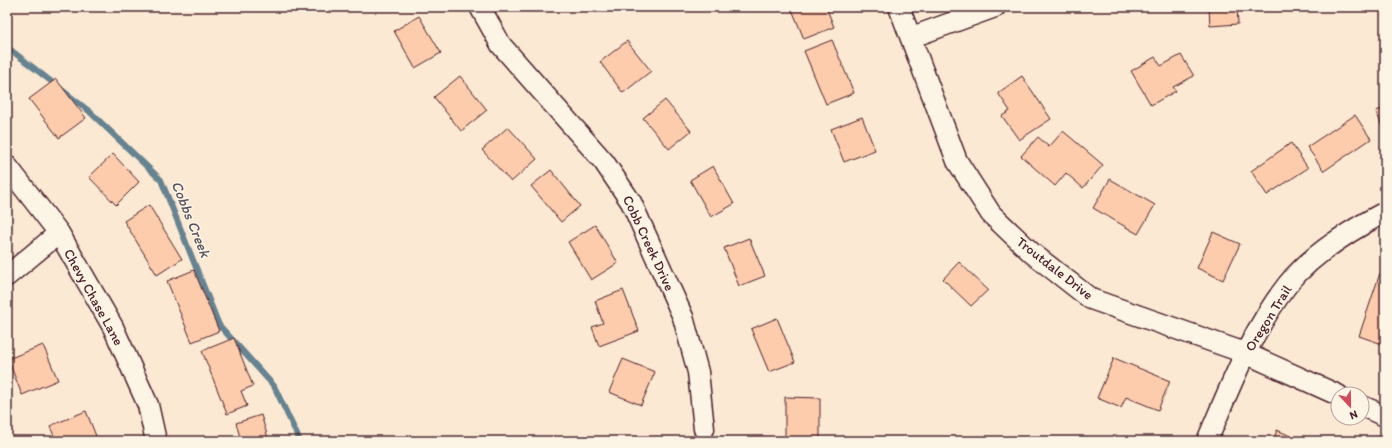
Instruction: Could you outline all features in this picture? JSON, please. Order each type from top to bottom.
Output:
[{"type":"street","name":"Cobb Creek Drive","points":[[480,7],[501,45],[604,162],[632,202],[683,317],[698,372],[704,429]]},
{"type":"street","name":"Troutdale Drive","points":[[899,7],[912,37],[957,161],[991,214],[1032,253],[1091,299],[1245,354],[1330,391]]},
{"type":"street","points":[[912,37],[996,7]]},
{"type":"street","name":"Chevy Chase Lane","points":[[7,166],[59,233],[113,328],[148,404],[156,441]]},
{"type":"street","name":"Oregon Trail","points":[[1207,441],[1245,354],[1265,317],[1288,283],[1323,250],[1353,229],[1385,212]]},
{"type":"street","points":[[7,276],[59,233]]},
{"type":"street","points":[[1370,409],[1385,416]]},
{"type":"building","points":[[791,7],[826,7],[834,27],[804,39]]},
{"type":"building","points":[[1209,7],[1237,7],[1238,24],[1210,26]]},
{"type":"building","points":[[419,16],[441,53],[415,68],[394,31]]},
{"type":"building","points":[[832,40],[854,93],[826,104],[804,51]]},
{"type":"building","points":[[627,41],[651,71],[623,93],[600,62]]},
{"type":"building","points":[[1181,55],[1194,76],[1173,87],[1176,91],[1151,105],[1131,71],[1155,57],[1161,66]]},
{"type":"building","points":[[460,76],[487,110],[461,131],[434,97]]},
{"type":"building","points":[[1022,76],[1051,119],[1019,140],[1002,116],[1010,111],[998,93]]},
{"type":"building","points":[[56,79],[86,118],[59,138],[29,99]]},
{"type":"building","points":[[665,100],[691,131],[669,149],[643,118]]},
{"type":"building","points":[[1385,108],[1385,134],[1376,111]]},
{"type":"building","points":[[1355,115],[1371,139],[1324,171],[1307,147]]},
{"type":"building","points":[[862,117],[875,150],[844,162],[831,129]]},
{"type":"building","points":[[508,127],[537,159],[511,182],[482,150]]},
{"type":"building","points":[[1063,131],[1103,165],[1083,188],[1066,173],[1055,186],[1021,156],[1038,137],[1049,147]]},
{"type":"building","points":[[1291,143],[1308,168],[1267,195],[1251,171]]},
{"type":"building","points":[[113,154],[139,182],[116,205],[89,177]]},
{"type":"building","points":[[713,166],[734,204],[711,217],[690,180]]},
{"type":"building","points":[[551,170],[580,206],[561,222],[531,186]]},
{"type":"building","points":[[1110,179],[1155,205],[1138,234],[1093,208]]},
{"type":"building","points":[[149,205],[182,259],[157,275],[124,221]]},
{"type":"building","points":[[595,225],[618,263],[591,280],[568,242]]},
{"type":"building","points":[[1213,232],[1240,244],[1223,280],[1197,268]]},
{"type":"building","points":[[749,238],[765,276],[739,286],[724,248]]},
{"type":"building","points":[[959,262],[988,290],[971,306],[943,279]]},
{"type":"building","points":[[194,270],[219,331],[192,342],[167,281]]},
{"type":"building","points":[[1380,273],[1385,274],[1385,345],[1359,336]]},
{"type":"building","points":[[623,290],[639,331],[599,346],[592,327],[603,323],[595,301]]},
{"type":"building","points":[[777,318],[795,362],[769,372],[751,329]]},
{"type":"building","points":[[234,338],[253,386],[241,391],[247,406],[227,414],[202,351]]},
{"type":"building","points":[[43,345],[58,380],[22,395],[8,359]]},
{"type":"building","points":[[1114,358],[1170,381],[1158,410],[1126,397],[1121,408],[1097,398]]},
{"type":"building","points":[[623,359],[655,372],[641,405],[609,392]]},
{"type":"building","points":[[785,397],[820,398],[820,441],[785,441]]},
{"type":"building","points":[[86,411],[98,441],[56,441],[50,426]]},
{"type":"building","points":[[261,415],[269,441],[228,441],[240,437],[236,423]]},
{"type":"building","points":[[1277,430],[1302,441],[1273,441]]},
{"type":"waterway","name":"Cobbs Creek","points":[[7,47],[89,111],[161,180],[219,325],[274,386],[300,441]]}]
